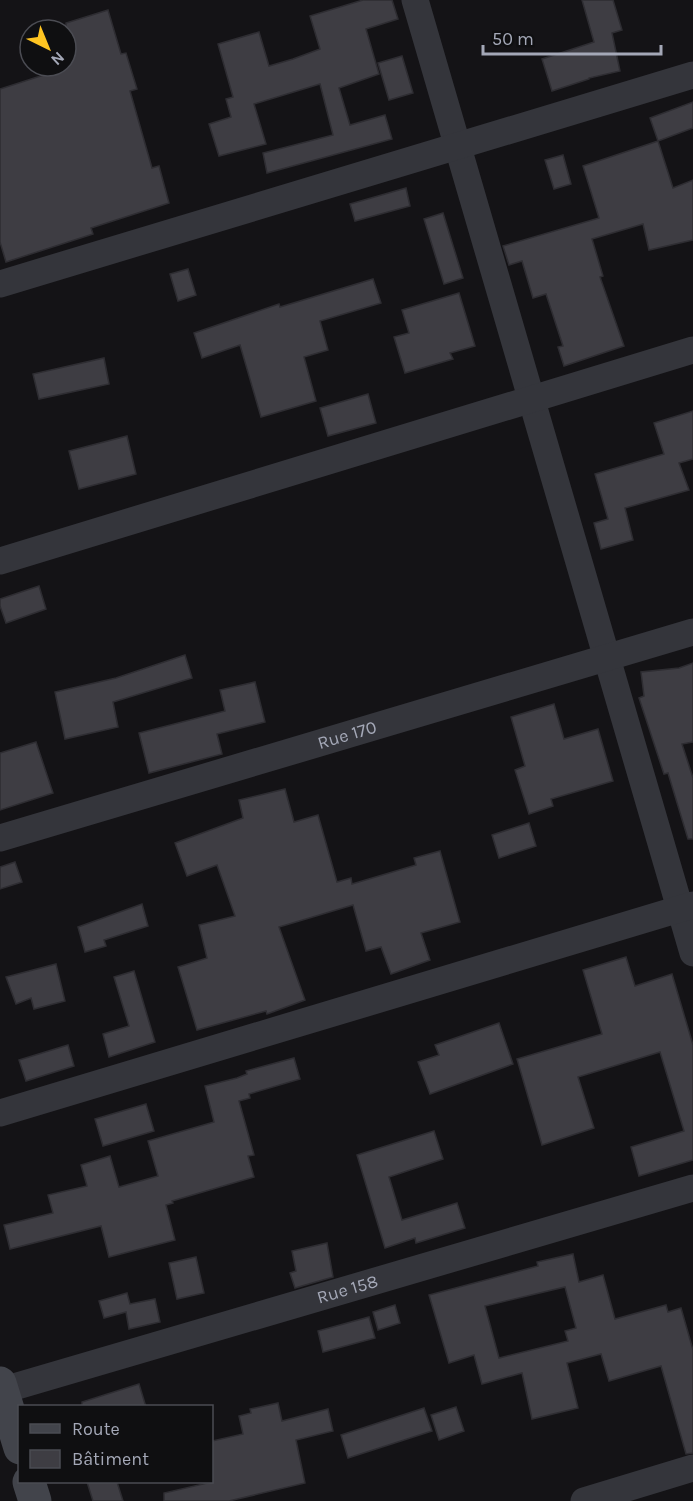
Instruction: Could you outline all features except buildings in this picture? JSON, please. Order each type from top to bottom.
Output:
[{"type":"street","points":[[415,0],[606,656],[687,907],[693,953]]},
{"type":"street","points":[[0,284],[693,75]]},
{"type":"street","points":[[0,561],[693,351]]},
{"type":"street","name":"Rue 170","points":[[0,838],[693,632]]},
{"type":"street","points":[[0,1113],[687,907]]},
{"type":"street","name":"Rue 158","points":[[1,1388],[693,1188]]},
{"type":"street","points":[[1,1388],[18,1442]]},
{"type":"street","points":[[584,1501],[693,1468]]},
{"type":"street","points":[[29,1483],[35,1501]]}]
